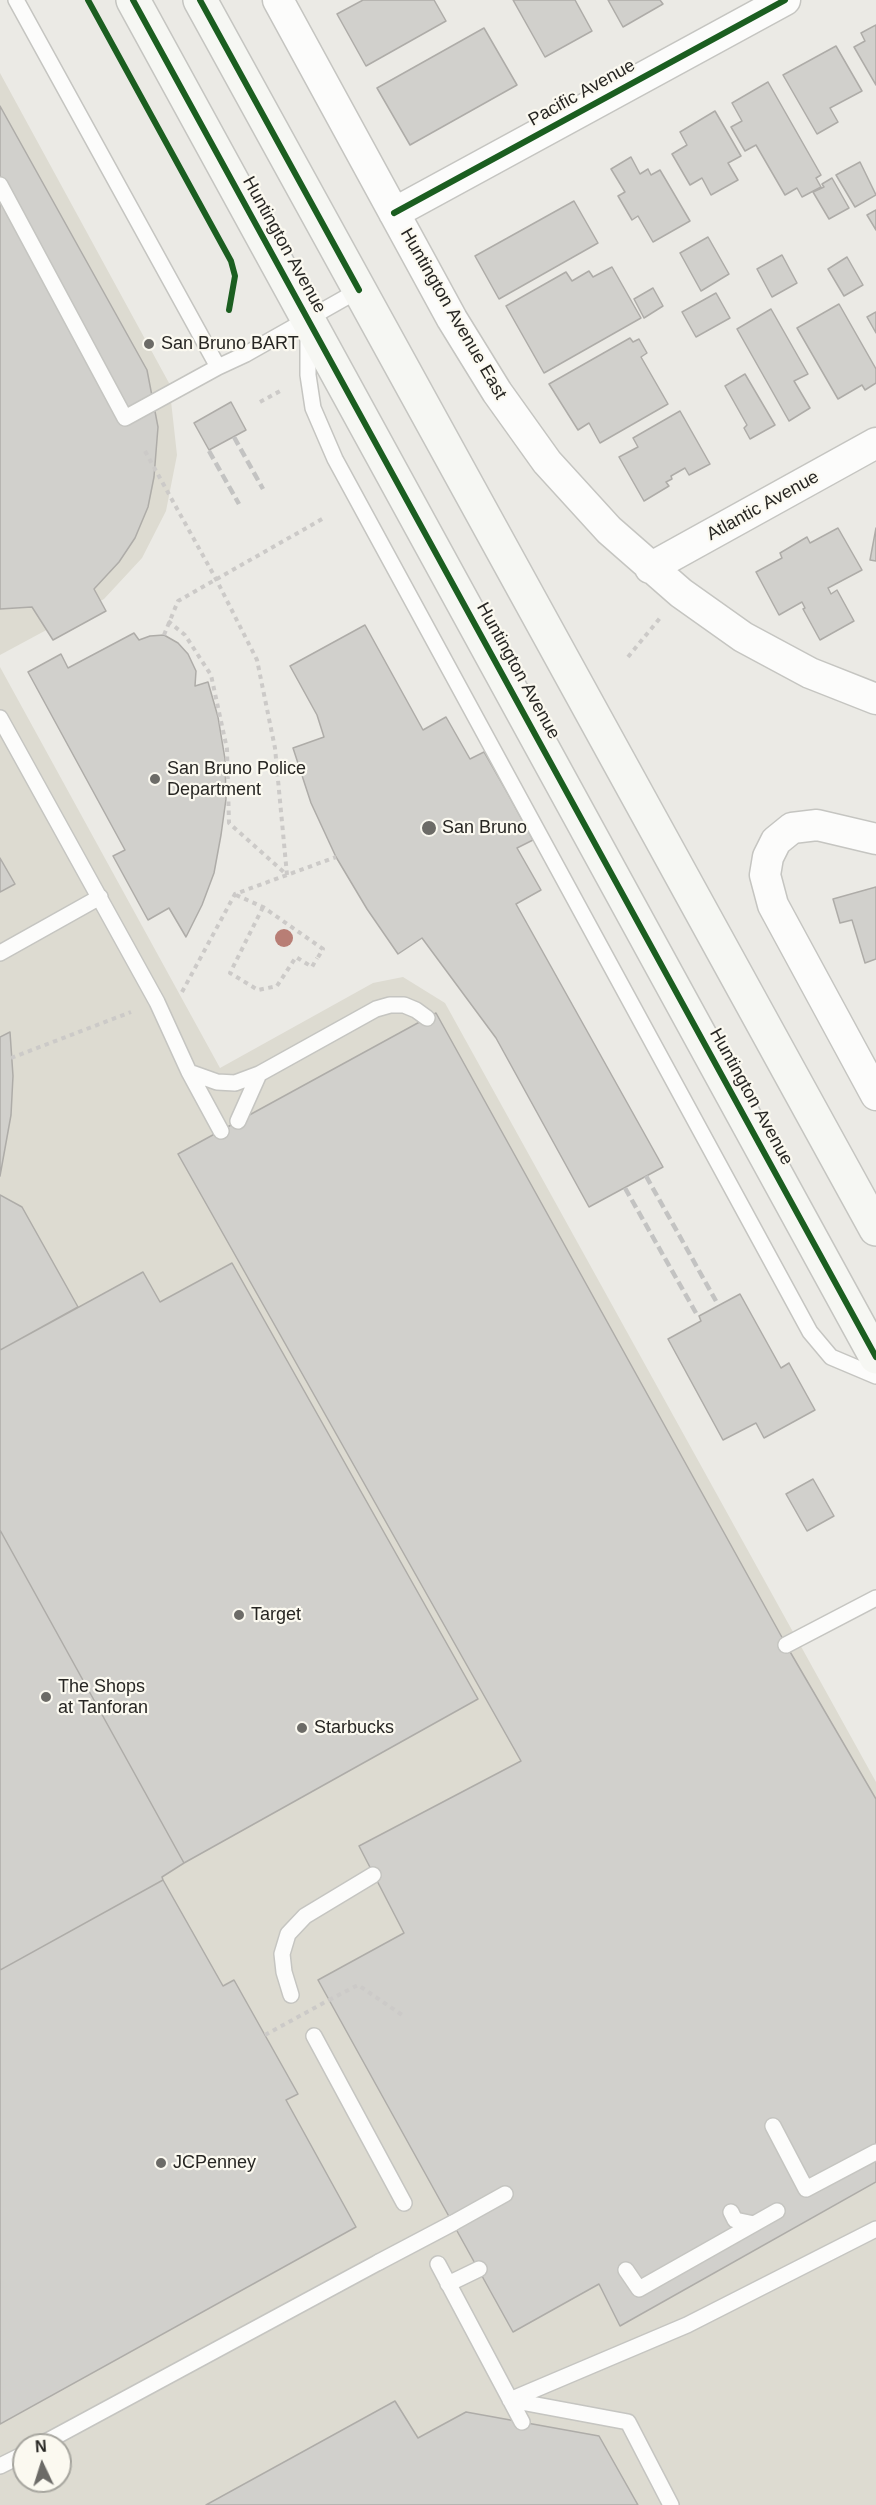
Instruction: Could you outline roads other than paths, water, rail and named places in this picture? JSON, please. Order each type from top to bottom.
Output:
[{"type":"street","name":"Huntington Avenue","points":[[133,0],[876,1357]]},
{"type":"street","points":[[201,0],[876,1229]]},
{"type":"street","name":"Huntington Avenue East","points":[[278,0],[452,319],[522,429],[577,497],[650,568],[743,638],[810,673],[876,699]]},
{"type":"street","name":"Pacific Avenue","points":[[394,213],[784,0]]},
{"type":"street","name":"Atlantic Avenue","points":[[650,568],[876,443]]},
{"type":"street","points":[[876,839],[818,825],[792,828],[776,841],[768,857],[765,875],[773,905],[876,1095]]},
{"type":"lane","points":[[16,0],[218,368]]},
{"type":"lane","points":[[0,185],[125,418],[246,354],[359,290]]},
{"type":"lane","points":[[308,319],[309,375],[313,408],[335,459],[810,1332],[831,1357],[876,1376]]},
{"type":"lane","points":[[0,718],[157,1002],[189,1072],[221,1131]]},
{"type":"lane","points":[[0,953],[100,897]]},
{"type":"lane","points":[[189,1072],[217,1082],[235,1083],[258,1074],[376,1009],[390,1005],[404,1005],[427,1018]]},
{"type":"lane","points":[[238,1121],[258,1074]]},
{"type":"lane","points":[[786,1645],[876,1598]]},
{"type":"lane","points":[[291,1995],[284,1972],[282,1954],[288,1934],[305,1916],[373,1875]]},
{"type":"lane","points":[[314,2036],[404,2203]]},
{"type":"lane","points":[[773,2126],[806,2189],[876,2152]]},
{"type":"lane","points":[[62,2433],[505,2194]]},
{"type":"lane","points":[[626,2270],[639,2289],[777,2211]]},
{"type":"lane","points":[[730,2212],[735,2220],[754,2224]]},
{"type":"lane","points":[[510,2400],[687,2325],[876,2229]]},
{"type":"lane","points":[[438,2264],[522,2422]]},
{"type":"lane","points":[[448,2284],[479,2269]]},
{"type":"lane","points":[[510,2400],[628,2422],[671,2505]]},
{"type":"railway","points":[[234,437],[263,489]]},
{"type":"railway","points":[[209,451],[239,504]]},
{"type":"railway","points":[[646,1176],[716,1301]]},
{"type":"railway","points":[[625,1188],[696,1313]]},
{"type":"place","name":"San Bruno BART","points":[[149,344]]},
{"type":"place","name":"San Bruno Police Department","points":[[155,779]]},
{"type":"place","name":"San Bruno","points":[[429,828]]},
{"type":"place","name":"Target","points":[[239,1615]]},
{"type":"place","name":"The Shops at Tanforan","points":[[46,1697]]},
{"type":"place","name":"Starbucks","points":[[302,1728]]},
{"type":"place","name":"JCPenney","points":[[161,2163]]}]
